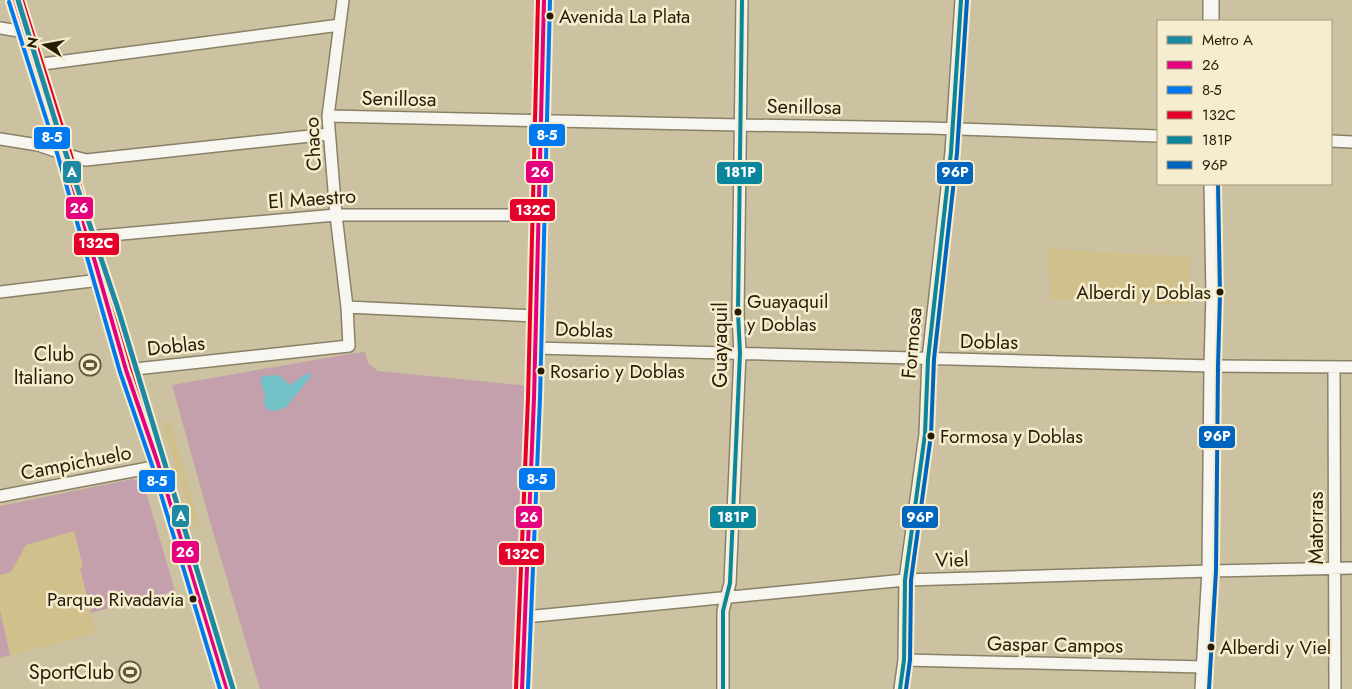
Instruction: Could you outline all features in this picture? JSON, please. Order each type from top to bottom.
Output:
[{"type":"main road","points":[[15,0],[64,154],[126,370],[159,466],[227,689]]},
{"type":"main road","points":[[1210,0],[1211,20]]},
{"type":"main road","points":[[1203,689],[1210,571],[1214,294],[1212,185]]},
{"type":"street","name":"Chaco","points":[[343,0],[328,116],[350,346]]},
{"type":"street","points":[[522,689],[534,398],[544,0]]},
{"type":"street","name":"Guayaquil","points":[[723,689],[723,611],[730,583],[740,353],[738,312],[742,0]]},
{"type":"street","name":"Formosa","points":[[900,689],[904,660],[905,580],[925,434],[928,359],[953,129],[961,0]]},
{"type":"street","points":[[35,66],[340,25]]},
{"type":"street","points":[[0,28],[24,32]]},
{"type":"street","name":"Senillosa","points":[[328,116],[953,129],[1157,136]]},
{"type":"street","points":[[0,138],[38,145],[86,160],[329,134]]},
{"type":"street","points":[[1332,142],[1352,142]]},
{"type":"street","name":"El Maestro","points":[[88,237],[336,214],[538,215]]},
{"type":"street","points":[[0,292],[100,280]]},
{"type":"street","name":"Doblas","points":[[347,307],[536,316]]},
{"type":"street","name":"Doblas","points":[[126,370],[350,346]]},
{"type":"street","name":"Doblas","points":[[535,348],[1212,366],[1352,367]]},
{"type":"street","name":"Matorras","points":[[1334,367],[1335,689]]},
{"type":"street","name":"Campichuelo","points":[[0,496],[159,466]]},
{"type":"street","name":"Viel","points":[[525,617],[905,580],[1352,568]]},
{"type":"street","name":"Gaspar Campos","points":[[904,660],[1204,667]]},
{"type":"shaded area","points":[[1048,249],[1190,257],[1189,305],[1051,299]]},
{"type":"shaded area","name":"Parque Rivadavia","points":[[365,352],[368,363],[378,371],[530,386],[512,689],[260,689],[172,385]]},
{"type":"shaded area","points":[[171,422],[200,527],[195,529],[162,423]]},
{"type":"shaded area","points":[[133,479],[144,485],[175,591],[91,613],[96,633],[0,658],[0,506]]},
{"type":"shaded area","points":[[133,479],[144,485],[175,591],[91,613],[80,568],[83,567],[74,531],[26,545],[11,572],[0,575],[0,506]]},
{"type":"shaded area","points":[[0,610],[10,655],[0,658]]},
{"type":"water","points":[[308,373],[311,376],[287,406],[274,411],[265,407],[265,392],[261,382],[263,376],[279,375],[290,385]]},
{"type":"metro line","name":"A","points":[[18,0],[58,130],[119,312],[233,689]]},
{"type":"transit line","name":"26","points":[[15,0],[64,154],[126,370],[159,466],[227,689]]},
{"type":"transit line","name":"132C","points":[[22,0],[70,152],[132,368],[165,464],[233,687]]},
{"type":"transit line","name":"132C","points":[[516,689],[528,398],[538,0]]},
{"type":"transit line","name":"26","points":[[522,689],[534,398],[544,0]]},
{"type":"transit line","name":"8-5","points":[[528,689],[540,398],[550,0]]},
{"type":"transit line","name":"181P","points":[[723,689],[723,611],[730,583],[740,353],[738,313],[742,0]]},
{"type":"transit line","name":"181P","points":[[900,689],[904,660],[905,580],[925,434],[928,359],[951,152],[961,0]]},
{"type":"transit line","name":"96P","points":[[906,689],[910,660],[911,580],[931,435],[934,359],[957,153],[967,0]]},
{"type":"transit line","name":"8-5","points":[[9,2],[58,156],[120,372],[153,468],[220,689]]},
{"type":"transit line","name":"96P","points":[[1209,689],[1216,571],[1220,294],[1218,185]]},
{"type":"place","name":"Avenida La Plata","points":[[550,16]]},
{"type":"place","name":"Alberdi y Doblas","points":[[1220,292]]},
{"type":"place","name":"Guayaquil y Doblas","points":[[738,312]]},
{"type":"place","name":"Club Italiano","points":[[90,365]]},
{"type":"place","name":"Rosario y Doblas","points":[[541,371]]},
{"type":"place","name":"Formosa y Doblas","points":[[931,436]]},
{"type":"place","name":"Parque Rivadavia","points":[[193,599]]},
{"type":"place","name":"Alberdi y Viel","points":[[1211,647]]},
{"type":"place","name":"SportClub","points":[[130,672]]}]
